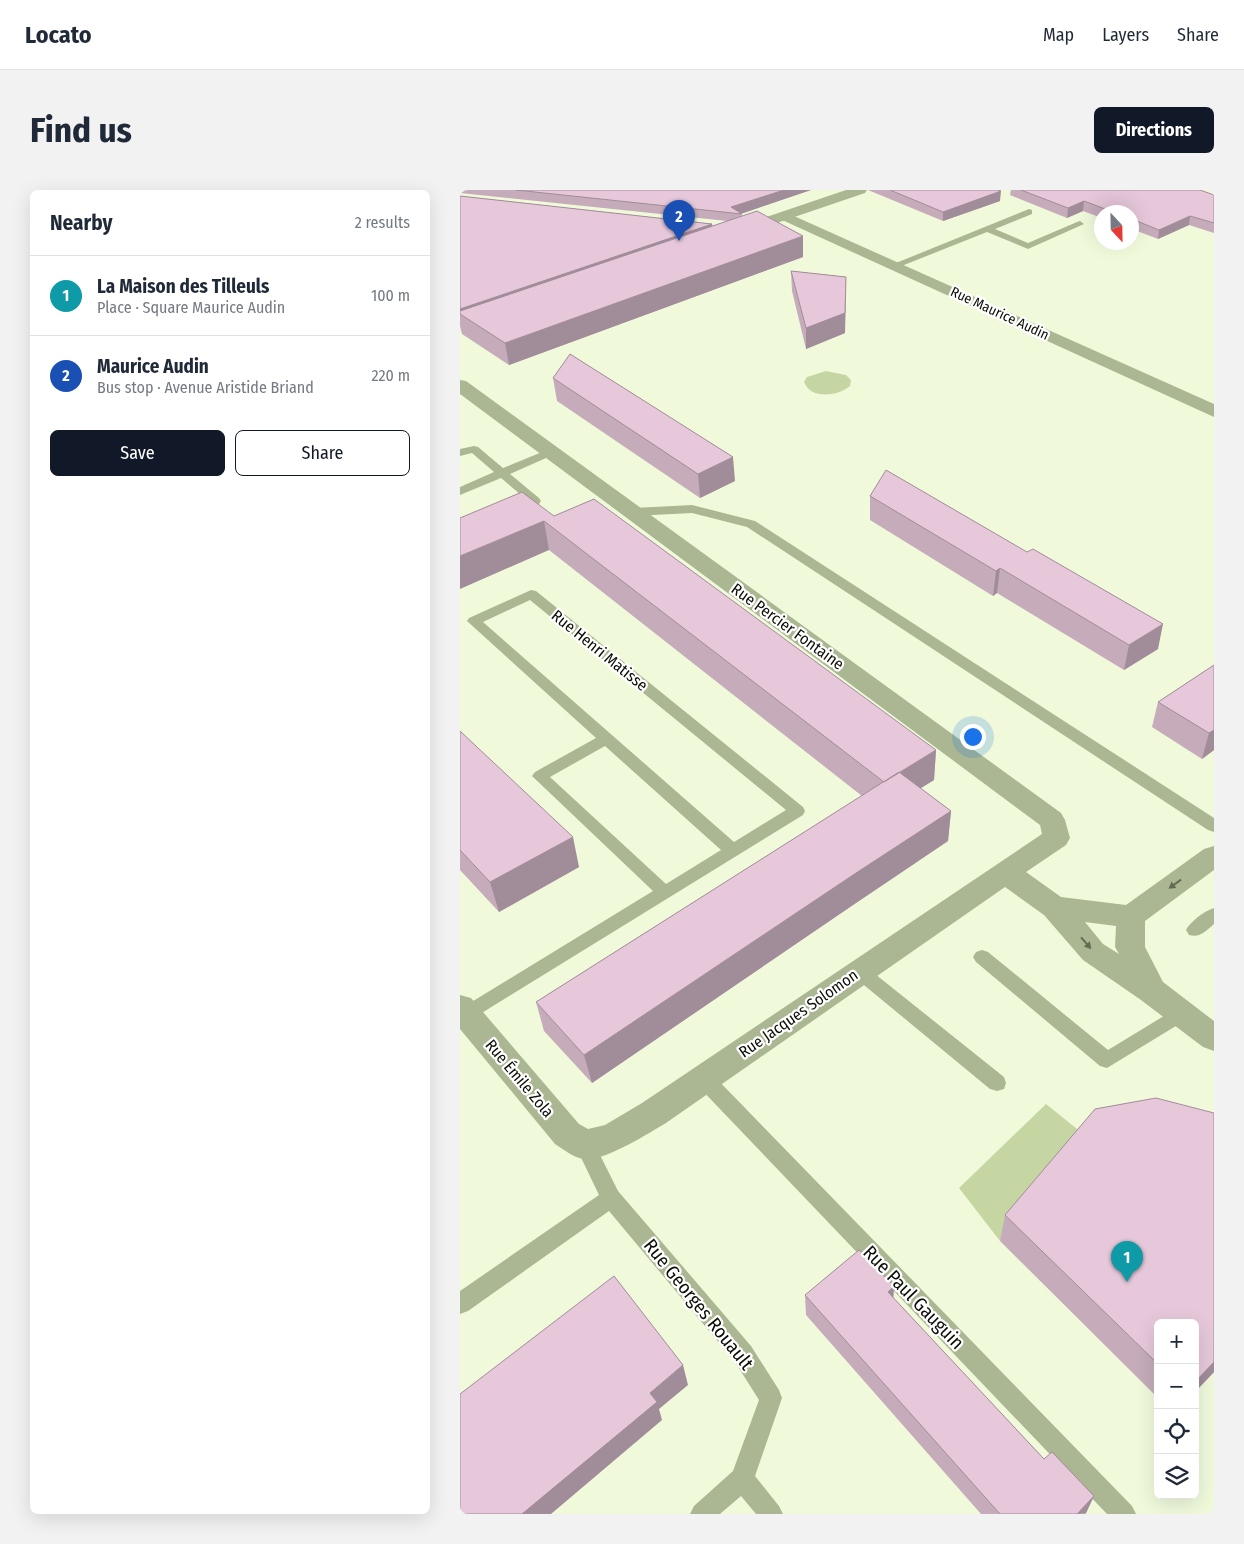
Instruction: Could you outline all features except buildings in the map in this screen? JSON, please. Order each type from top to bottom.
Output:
[{"type":"street","points":[[724,232],[743,230],[860,190]]},
{"type":"street","name":"Rue Maurice Audin","points":[[785,216],[1214,411]]},
{"type":"street","name":"Rue Percier Fontaine","points":[[460,385],[1052,820],[1056,838],[1006,873]]},
{"type":"street","points":[[1054,907],[1131,916],[1214,856]]},
{"type":"street","points":[[1006,873],[1054,907],[1093,952],[1183,1013],[1214,1038]]},
{"type":"street","name":"Rue Jacques Solomon","points":[[585,1145],[613,1137],[704,1079],[859,971],[1006,873]]},
{"type":"street","points":[[1131,916],[1130,947],[1152,991]]},
{"type":"street","name":"Rue Émile Zola","points":[[463,1010],[567,1134],[585,1145]]},
{"type":"lane","points":[[896,265],[1029,212]]},
{"type":"lane","points":[[988,229],[1028,246],[1080,224]]},
{"type":"lane","points":[[460,453],[474,449],[535,501],[502,515]]},
{"type":"lane","points":[[460,491],[551,452]]},
{"type":"lane","points":[[634,512],[692,509],[751,524],[1214,826]]},
{"type":"lane","name":"Rue Henri Matisse","points":[[463,1010],[665,893],[797,811],[531,594],[474,621],[732,850]]},
{"type":"lane","points":[[607,738],[540,776],[665,893]]},
{"type":"lane","points":[[1195,930],[1214,914]]},
{"type":"lane","points":[[982,957],[1107,1060],[1183,1013]]},
{"type":"lane","points":[[859,971],[997,1083]]},
{"type":"lane","name":"Rue Paul Gauguin","points":[[704,1079],[1124,1514]]},
{"type":"lane","name":"Rue Georges Rouault","points":[[585,1145],[611,1198],[743,1354],[771,1398],[742,1479],[702,1514]]},
{"type":"lane","points":[[460,1304],[611,1198]]},
{"type":"lane","points":[[742,1479],[771,1514]]},
{"type":"green space","points":[[826,371],[846,375],[851,380],[850,386],[832,394],[818,394],[807,388],[804,382],[807,377]]},
{"type":"green space","points":[[1046,1104],[1087,1137],[1000,1241],[959,1188]]},
{"type":"place","name":"Maurice Audin","points":[[679,241]]},
{"type":"place","name":"La Maison des Tilleuls","points":[[1127,1282]]}]
